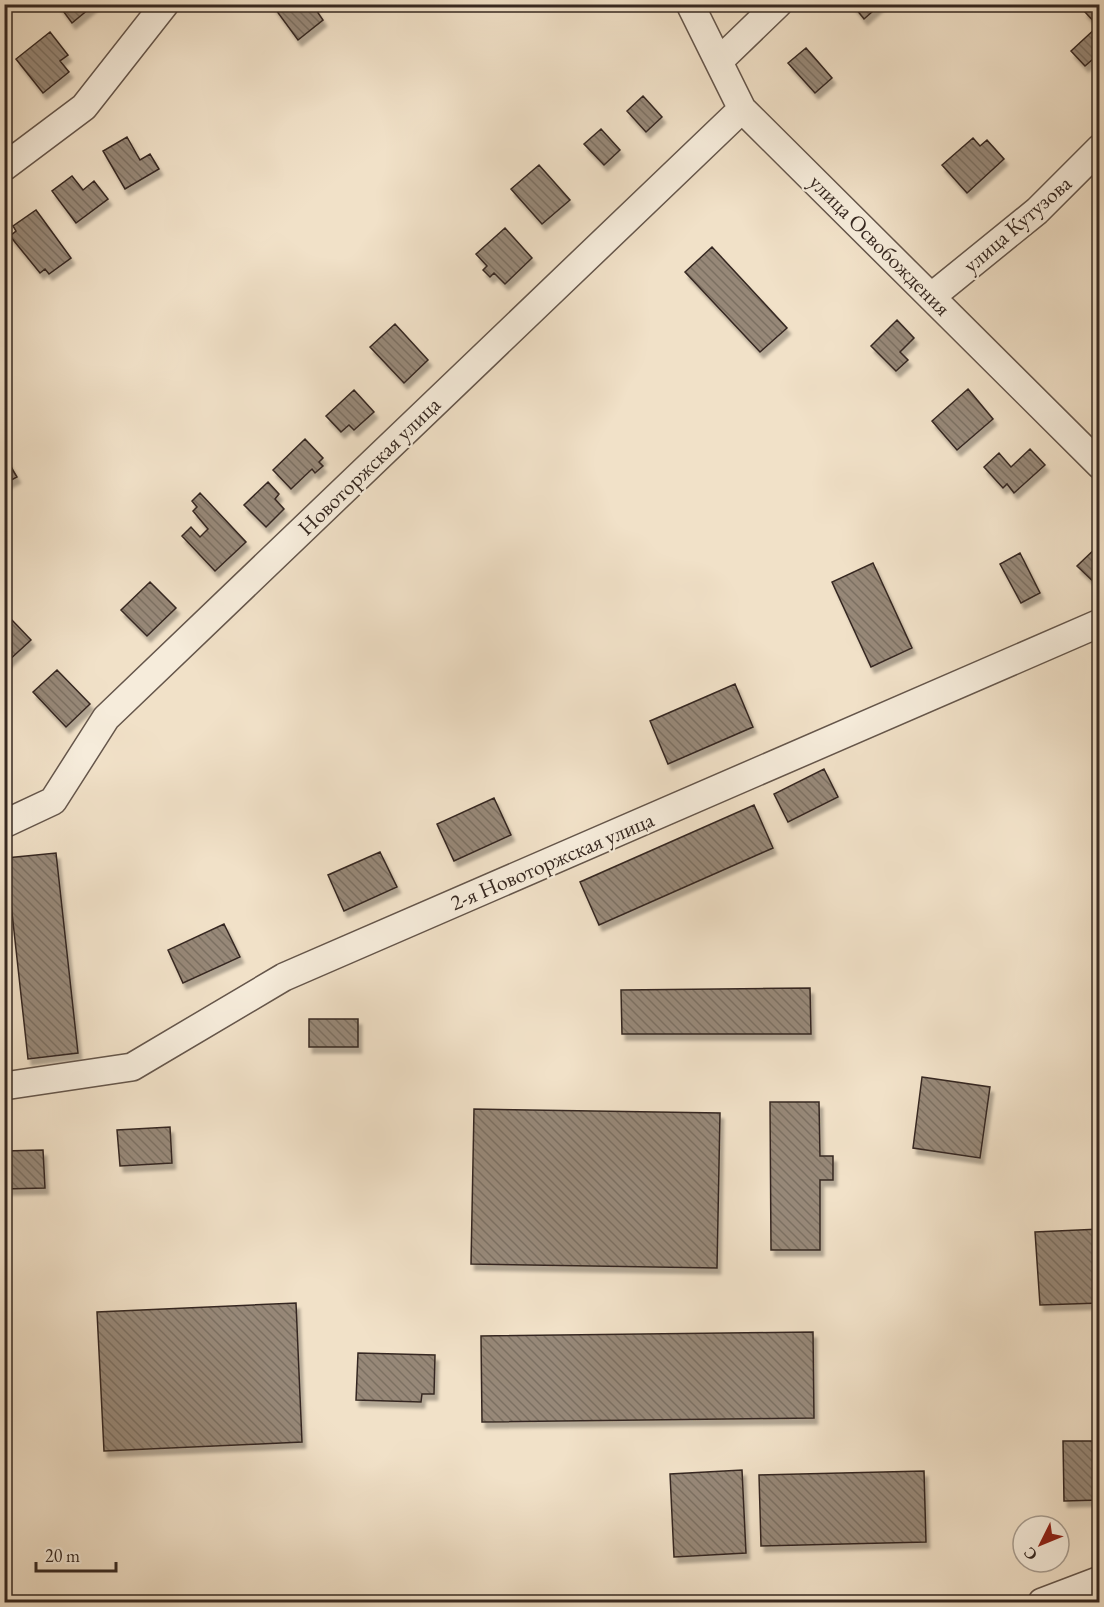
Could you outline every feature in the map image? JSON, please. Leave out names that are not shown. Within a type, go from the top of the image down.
[{"type":"street","points":[[4,168],[84,107],[165,4]]},
{"type":"street","name":"улица Освобождения","points":[[690,4],[742,109],[1100,465]]},
{"type":"street","points":[[718,61],[778,4]]},
{"type":"street","name":"Новоторжская улица","points":[[4,824],[53,801],[106,718],[742,109]]},
{"type":"street","name":"улица Кутузова","points":[[931,297],[1037,211],[1100,148]]},
{"type":"street","name":"2-я Новоторжская улица","points":[[4,1086],[132,1067],[284,977],[1100,623]]},
{"type":"street","points":[[1042,1602],[1100,1580]]},
{"type":"building","points":[[58,4],[95,4],[72,23]]},
{"type":"building","points":[[312,4],[323,20],[298,40],[273,6]]},
{"type":"building","points":[[852,4],[881,4],[864,19]]},
{"type":"building","points":[[1090,4],[1100,4],[1100,53],[1085,66],[1071,51],[1098,26],[1084,11]]},
{"type":"building","points":[[50,32],[68,55],[60,61],[69,72],[43,93],[16,59]]},
{"type":"building","points":[[806,48],[832,78],[815,93],[788,63]]},
{"type":"building","points":[[643,96],[662,117],[646,132],[627,111]]},
{"type":"building","points":[[601,129],[620,150],[604,165],[584,144]]},
{"type":"building","points":[[127,137],[140,160],[150,154],[159,169],[125,189],[103,151]]},
{"type":"building","points":[[973,138],[980,146],[987,140],[1004,159],[967,193],[942,165]]},
{"type":"building","points":[[539,165],[570,200],[542,224],[511,189]]},
{"type":"building","points":[[72,176],[83,190],[94,181],[108,199],[76,223],[52,191]]},
{"type":"building","points":[[36,210],[71,258],[49,274],[45,269],[40,273],[10,236],[16,231],[13,226]]},
{"type":"building","points":[[505,228],[532,258],[505,284],[494,273],[490,277],[483,270],[487,266],[476,254]]},
{"type":"building","points":[[712,247],[787,328],[760,352],[685,272]]},
{"type":"building","points":[[897,320],[914,338],[900,352],[908,360],[896,371],[871,346]]},
{"type":"building","points":[[395,324],[428,360],[404,383],[370,347]]},
{"type":"building","points":[[968,389],[993,419],[957,450],[932,421]]},
{"type":"building","points":[[354,390],[374,412],[354,430],[349,425],[341,432],[326,416]]},
{"type":"building","points":[[305,439],[323,458],[319,462],[323,466],[315,473],[312,469],[291,489],[273,470]]},
{"type":"building","points":[[1030,449],[1045,465],[1014,493],[1007,484],[1003,488],[984,467],[999,453],[1011,467]]},
{"type":"building","points":[[4,455],[17,477],[4,484]]},
{"type":"building","points":[[268,482],[279,494],[275,499],[284,509],[266,527],[244,505]]},
{"type":"building","points":[[200,493],[246,542],[215,571],[182,536],[191,527],[200,537],[208,529],[193,511],[197,507],[192,501]]},
{"type":"building","points":[[1100,544],[1100,588],[1077,566]]},
{"type":"building","points":[[1020,553],[1040,593],[1021,603],[1000,564]]},
{"type":"building","points":[[873,563],[912,648],[871,667],[832,582]]},
{"type":"building","points":[[150,582],[176,608],[147,636],[121,610]]},
{"type":"building","points":[[11,619],[31,640],[7,662],[4,659],[4,625]]},
{"type":"building","points":[[57,670],[90,704],[66,727],[33,692]]},
{"type":"building","points":[[735,684],[753,727],[668,764],[650,721]]},
{"type":"building","points":[[824,769],[838,797],[788,822],[774,794]]},
{"type":"building","points":[[494,798],[511,835],[454,861],[437,824]]},
{"type":"building","points":[[754,805],[773,848],[599,925],[580,882]]},
{"type":"building","points":[[380,852],[397,887],[344,911],[328,875]]},
{"type":"building","points":[[56,853],[78,1053],[28,1059],[6,858]]},
{"type":"building","points":[[224,924],[240,957],[183,983],[168,950]]},
{"type":"building","points":[[810,988],[811,1034],[622,1034],[621,990]]},
{"type":"building","points":[[309,1019],[358,1019],[358,1047],[309,1047]]},
{"type":"building","points":[[922,1077],[990,1087],[980,1158],[913,1148]]},
{"type":"building","points":[[770,1102],[819,1102],[820,1156],[833,1156],[833,1180],[820,1180],[820,1250],[771,1250]]},
{"type":"building","points":[[474,1109],[720,1113],[717,1268],[471,1264]]},
{"type":"building","points":[[170,1127],[172,1163],[120,1166],[117,1130]]},
{"type":"building","points":[[43,1150],[45,1188],[4,1189],[4,1151]]},
{"type":"building","points":[[1100,1229],[1100,1303],[1040,1305],[1035,1232]]},
{"type":"building","points":[[296,1303],[302,1442],[104,1451],[97,1312]]},
{"type":"building","points":[[813,1332],[814,1418],[482,1422],[481,1336]]},
{"type":"building","points":[[358,1353],[435,1355],[434,1394],[422,1394],[421,1402],[356,1400]]},
{"type":"building","points":[[1063,1441],[1100,1441],[1100,1500],[1064,1501]]},
{"type":"building","points":[[742,1470],[746,1553],[674,1557],[670,1474]]},
{"type":"building","points":[[924,1471],[926,1542],[761,1546],[759,1475]]}]
